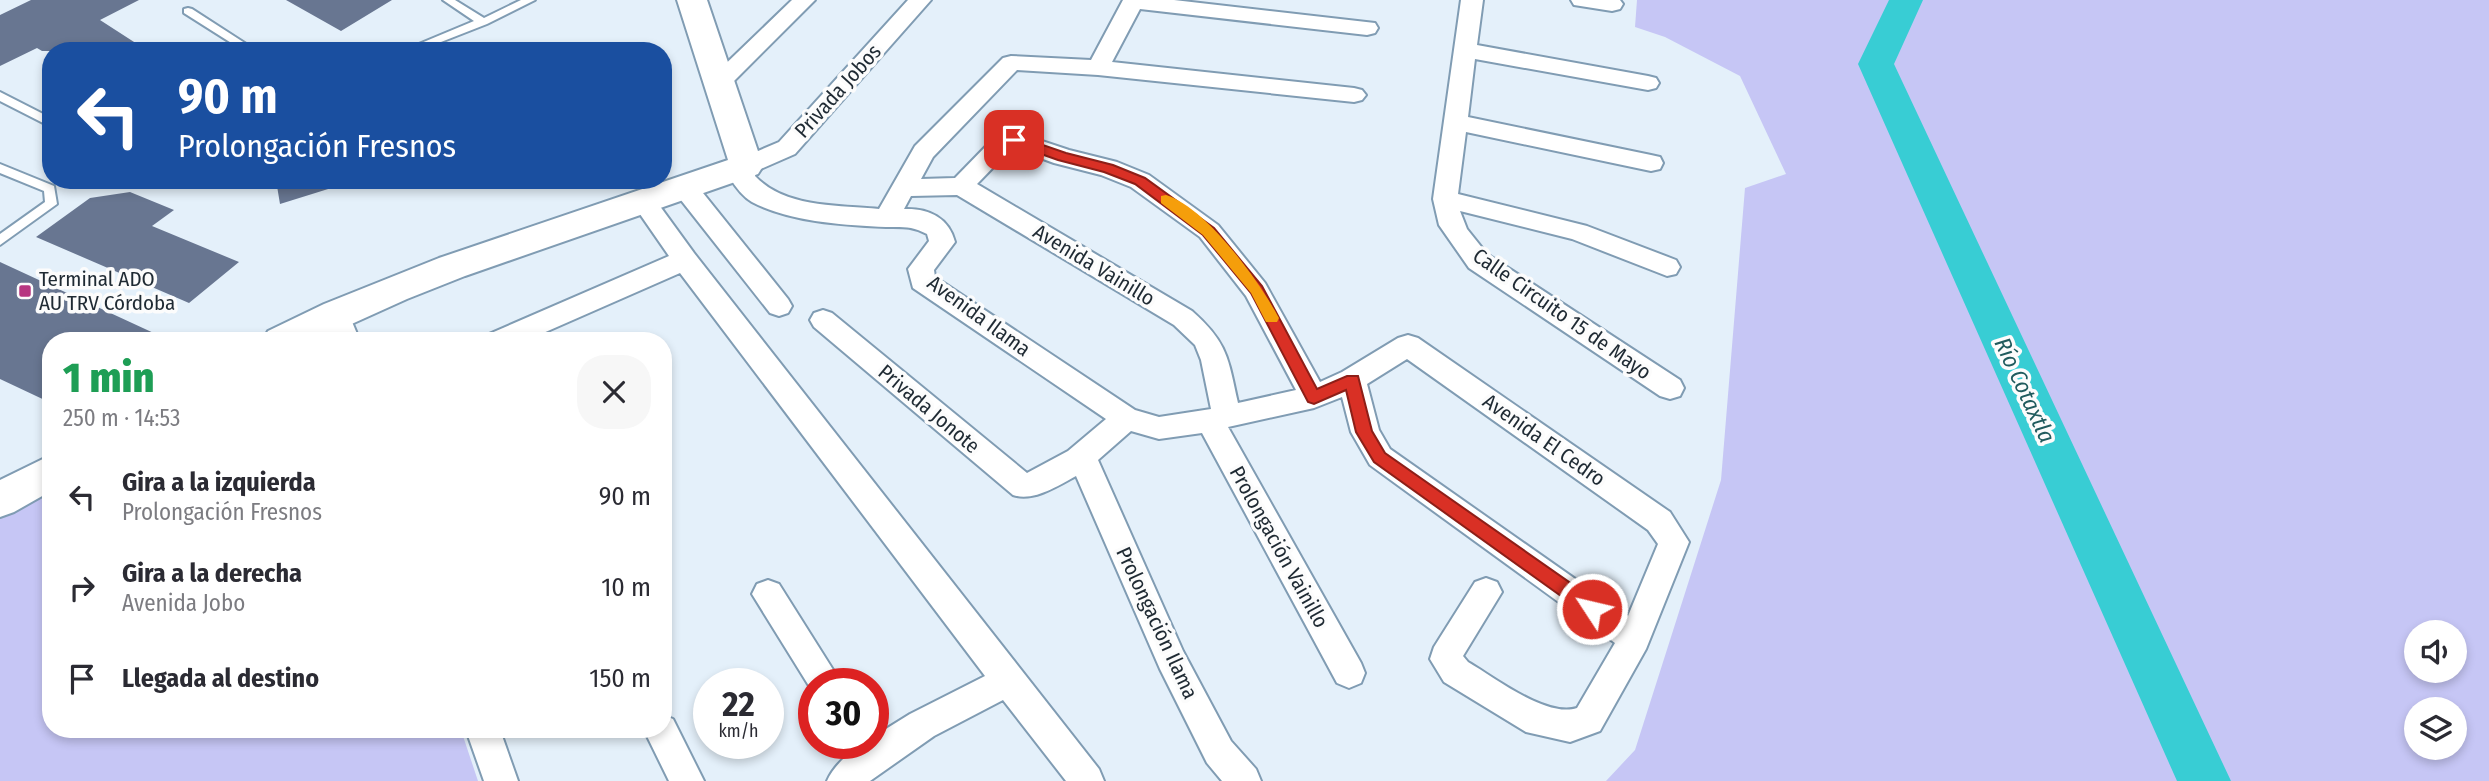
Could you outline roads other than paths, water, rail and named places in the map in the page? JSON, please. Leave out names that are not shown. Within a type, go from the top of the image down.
[{"type":"street","points":[[692,0],[746,166],[742,178],[758,195],[814,211],[886,218],[924,152],[1011,63],[1098,68],[1354,96]]},
{"type":"street","points":[[720,82],[804,0]]},
{"type":"street","name":"Privada Jobos","points":[[746,166],[767,159],[786,148],[920,0]]},
{"type":"street","points":[[1472,0],[1445,199],[1578,232],[1667,267]]},
{"type":"street","points":[[1582,0],[1612,4]]},
{"type":"street","points":[[1098,68],[1133,1],[1367,28]]},
{"type":"street","points":[[1464,50],[1648,83]]},
{"type":"street","points":[[1456,122],[1651,163]]},
{"type":"street","points":[[903,188],[961,186],[1000,146],[1014,140],[1063,157],[1108,168],[1140,181],[1209,231],[1248,280],[1314,397]]},
{"type":"street","points":[[320,332],[342,327],[420,279],[645,204],[746,166]]},
{"type":"street","name":"Avenida Vainillo","points":[[961,186],[1183,318],[1206,339],[1215,360],[1219,418]]},
{"type":"street","points":[[686,189],[779,306]]},
{"type":"street","name":"Calle Circuito 15 de Mayo","points":[[1445,199],[1447,219],[1459,240],[1478,261],[1670,388]]},
{"type":"street","points":[[645,204],[685,260],[1087,781]]},
{"type":"street","name":"Avenida Ilama","points":[[886,218],[915,217],[939,229],[942,242],[921,269],[922,281],[1126,418]]},
{"type":"street","points":[[520,332],[685,260]]},
{"type":"street","name":"Privada Jonote","points":[[823,320],[1023,486],[1040,482],[1083,457]]},
{"type":"street","name":"Avenida El Cedro","points":[[1352,380],[1408,345],[1660,521],[1674,542],[1635,639]]},
{"type":"street","points":[[1083,457],[1126,418],[1160,428],[1314,397],[1352,380],[1364,432],[1380,457],[1635,639],[1588,720],[1570,726],[1538,721],[1456,673],[1446,659],[1450,647],[1486,593]]},
{"type":"street","name":"Prolongación Vainillo","points":[[1219,418],[1349,673]]},
{"type":"street","name":"Prolongación Ilama","points":[[1083,457],[1171,659],[1219,752],[1244,781]]},
{"type":"street","points":[[0,500],[42,476]]},
{"type":"street","points":[[768,594],[816,668]]},
{"type":"street","points":[[889,740],[1008,681]]},
{"type":"street","points":[[486,738],[501,781]]},
{"type":"street","points":[[665,738],[687,781]]},
{"type":"street","points":[[844,781],[861,759]]},
{"type":"lane","points":[[448,0],[483,22]]},
{"type":"lane","points":[[431,42],[483,22],[526,1]]},
{"type":"lane","points":[[188,11],[238,42]]},
{"type":"lane","points":[[0,96],[42,118]]},
{"type":"lane","points":[[0,168],[42,186]]},
{"type":"lane","points":[[0,240],[51,204],[50,189]]},
{"type":"waterway","name":"Río Cotaxtla","points":[[1906,0],[1876,64],[2204,781]]},
{"type":"place","name":"Terminal ADO AU TRV Córdoba","points":[[25,291]]}]
